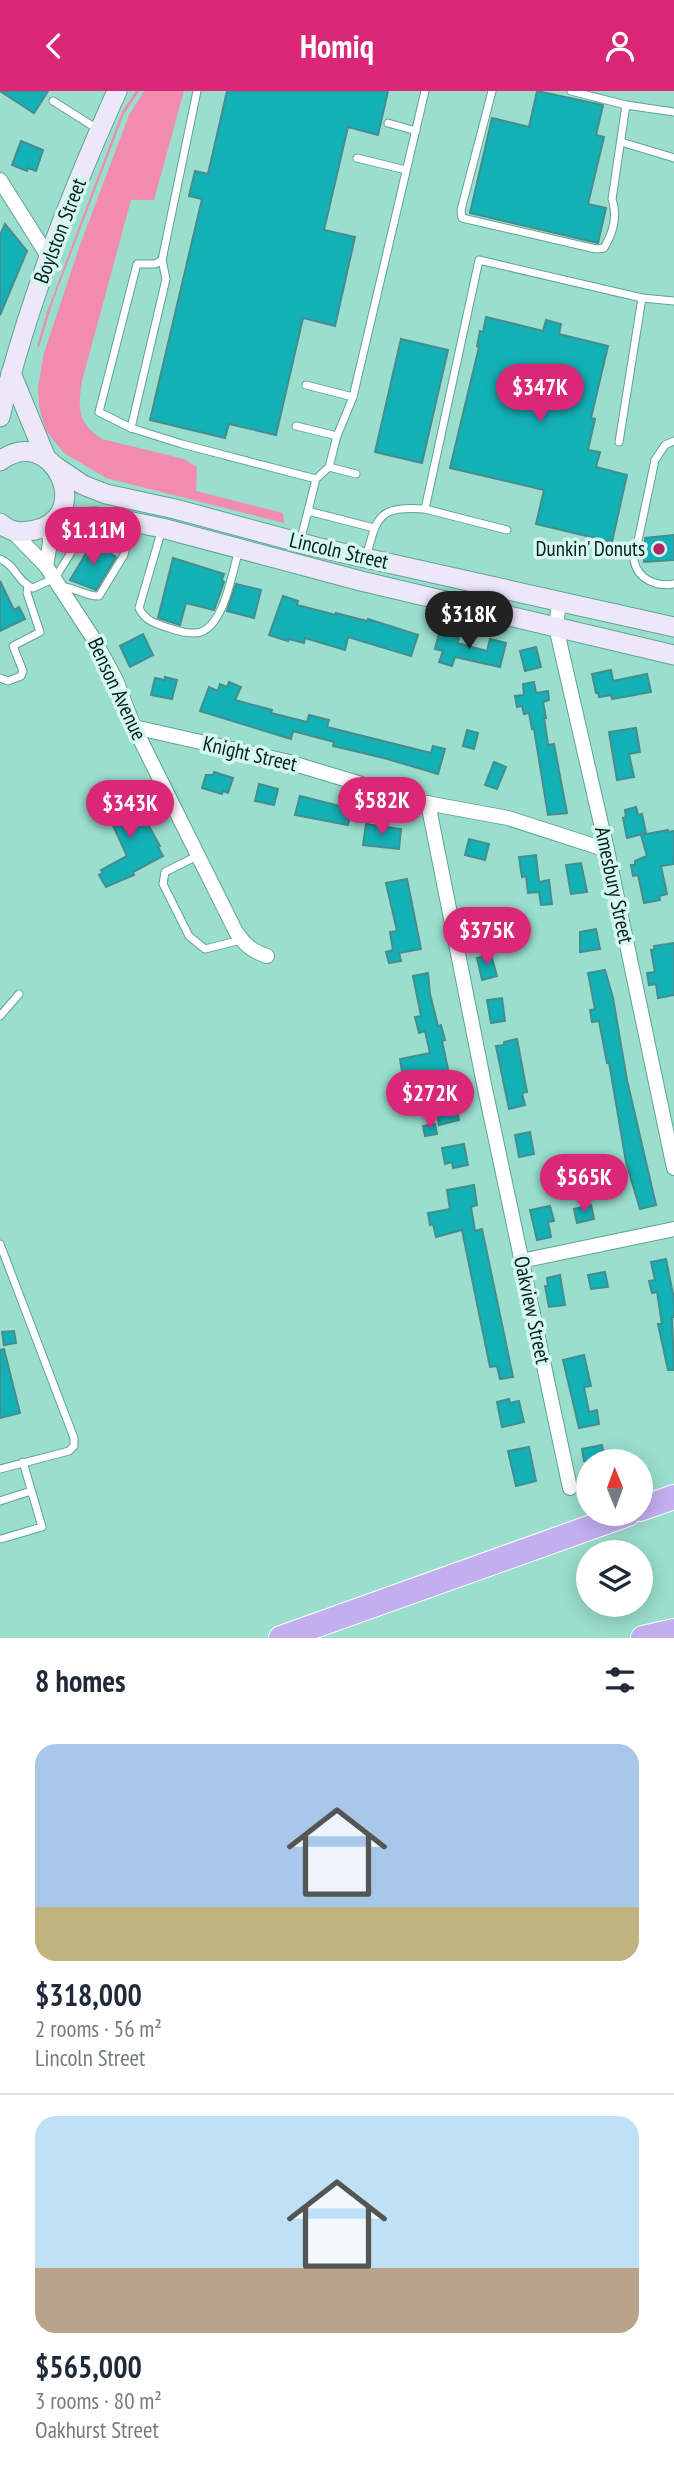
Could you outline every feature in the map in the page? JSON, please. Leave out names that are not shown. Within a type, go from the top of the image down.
[{"type":"highway","points":[[653,1504],[674,1497]]},
{"type":"highway","points":[[281,1638],[594,1526]]},
{"type":"highway","points":[[643,1638],[674,1631]]},
{"type":"main road","name":"Boylston Street","points":[[0,417],[5,372],[99,130],[117,91]]},
{"type":"main road","points":[[5,372],[49,461]]},
{"type":"main road","points":[[0,461],[22,452],[31,452],[49,461],[60,471],[65,488],[63,506],[52,522]]},
{"type":"main road","name":"Lincoln Street","points":[[49,461],[83,485],[106,494],[175,509],[300,543],[674,627]]},
{"type":"main road","name":"Lincoln Street","points":[[5,528],[27,532],[52,522],[95,517],[132,522],[361,581],[674,655]]},
{"type":"main road","points":[[294,564],[300,543]]},
{"type":"main road","points":[[361,581],[366,558]]},
{"type":"street","points":[[0,180],[49,258]]},
{"type":"street","points":[[52,522],[50,543],[53,576]]},
{"type":"street","name":"Benson Avenue","points":[[5,528],[53,576],[95,641],[116,680],[134,727],[197,856],[241,939]]},
{"type":"street","name":"Amesbury Street","points":[[559,603],[556,627],[607,850],[674,1168]]},
{"type":"street","name":"Knight Street","points":[[134,727],[285,761],[428,803],[508,818],[607,850]]},
{"type":"street","name":"Oakview Street","points":[[428,803],[570,1488]]},
{"type":"street","points":[[241,939],[254,951],[267,955]]},
{"type":"street","points":[[521,1261],[674,1229]]},
{"type":"lane","points":[[131,428],[166,279],[162,260],[197,91]]},
{"type":"lane","points":[[300,543],[316,479],[329,467],[337,436],[353,397],[425,91]]},
{"type":"lane","points":[[492,91],[461,210],[462,218],[596,249],[604,248],[613,233],[615,206],[612,199],[626,105]]},
{"type":"lane","points":[[571,91],[626,105],[674,112]]},
{"type":"lane","points":[[53,101],[99,130]]},
{"type":"lane","points":[[388,123],[416,131]]},
{"type":"lane","points":[[621,142],[674,158]]},
{"type":"lane","points":[[357,158],[406,170]]},
{"type":"lane","points":[[162,260],[155,264],[137,264],[99,412],[131,428],[182,444],[316,479]]},
{"type":"lane","points":[[425,509],[479,260],[642,298],[674,301]]},
{"type":"lane","points":[[619,442],[642,298]]},
{"type":"lane","points":[[306,385],[353,397]]},
{"type":"lane","points":[[296,426],[337,436]]},
{"type":"lane","points":[[674,441],[665,445],[655,460],[634,560],[636,570],[643,577],[657,584],[674,584]]},
{"type":"lane","points":[[329,467],[356,474]]},
{"type":"lane","points":[[366,558],[379,519],[391,510],[425,509],[506,530]]},
{"type":"lane","points":[[308,511],[374,529]]},
{"type":"lane","points":[[53,576],[94,597],[99,596],[124,555],[132,522]]},
{"type":"lane","points":[[162,528],[139,608],[142,615],[154,624],[185,633],[200,632],[213,625],[222,608],[239,548]]},
{"type":"lane","points":[[0,559],[33,588],[53,576],[77,543]]},
{"type":"lane","points":[[0,678],[8,681],[22,676],[23,671],[13,646],[40,632],[27,593],[28,586]]},
{"type":"lane","points":[[197,856],[166,872],[163,884],[189,936],[205,949],[241,939]]},
{"type":"lane","points":[[0,1016],[19,994]]},
{"type":"lane","points":[[0,1244],[74,1438],[74,1446],[69,1451],[0,1469]]},
{"type":"lane","points":[[1,1539],[43,1527],[23,1462]]},
{"type":"lane","points":[[0,1501],[31,1490]]},
{"type":"shaded area","points":[[136,91],[139,91],[124,114],[37,347],[47,312],[122,112]]},
{"type":"shaded area","points":[[144,91],[184,91],[154,200],[131,200],[82,381],[81,414],[88,427],[102,439],[184,459],[197,467],[196,491],[283,513],[284,523],[106,478],[64,453],[46,431],[39,407],[38,387],[44,353],[80,245],[129,115]]},
{"type":"building","points":[[0,91],[48,91],[34,113]]},
{"type":"building","points":[[227,91],[388,91],[378,135],[348,127],[324,230],[355,237],[335,326],[303,318],[276,435],[229,424],[225,438],[150,420],[202,199],[189,196],[195,171],[208,174]]},
{"type":"building","points":[[537,91],[603,105],[596,135],[604,137],[588,204],[606,208],[598,243],[470,213],[492,118],[529,127]]},
{"type":"building","points":[[21,141],[43,150],[36,171],[28,168],[27,171],[12,165]]},
{"type":"building","points":[[5,224],[27,251],[0,315],[0,235]]},
{"type":"building","points":[[486,317],[543,331],[546,320],[561,324],[559,334],[608,346],[591,418],[595,419],[588,450],[600,452],[596,467],[627,475],[612,542],[536,524],[544,490],[450,468],[479,347],[480,331],[483,332]]},
{"type":"building","points":[[401,339],[448,350],[422,463],[375,452]]},
{"type":"building","name":"Dunkin' Donuts","points":[[674,535],[674,560],[644,562],[645,538]]},
{"type":"building","points":[[93,542],[116,557],[96,590],[70,580]]},
{"type":"building","points":[[173,558],[224,574],[224,582],[214,610],[186,603],[180,625],[158,618]]},
{"type":"building","points":[[0,581],[14,610],[19,607],[25,619],[0,631]]},
{"type":"building","points":[[236,584],[261,590],[254,618],[227,611]]},
{"type":"building","points":[[283,596],[298,601],[297,605],[336,615],[367,621],[368,619],[418,635],[411,656],[348,637],[345,650],[305,638],[304,643],[269,635]]},
{"type":"building","points":[[439,633],[459,638],[457,643],[487,651],[490,639],[506,643],[500,667],[455,657],[452,666],[439,662],[443,651],[435,649]]},
{"type":"building","points":[[143,634],[153,655],[130,667],[120,646]]},
{"type":"building","points":[[536,647],[541,667],[525,671],[520,651]]},
{"type":"building","points":[[611,670],[613,681],[647,674],[651,692],[612,699],[611,695],[599,697],[592,674]]},
{"type":"building","points":[[165,677],[177,680],[172,699],[151,695],[155,678],[165,680]]},
{"type":"building","points":[[229,682],[241,687],[235,700],[272,710],[271,713],[307,722],[309,715],[329,720],[327,727],[431,753],[433,746],[445,749],[438,774],[333,746],[334,742],[293,731],[291,739],[200,711],[209,687],[218,691],[220,684],[227,687]]},
{"type":"building","points":[[534,682],[536,693],[548,691],[549,700],[543,702],[548,745],[554,744],[567,813],[548,815],[534,729],[529,713],[524,714],[522,706],[517,707],[515,696],[524,695],[523,684]]},
{"type":"building","points":[[636,728],[640,752],[629,754],[634,777],[617,780],[609,732]]},
{"type":"building","points":[[467,730],[478,733],[474,749],[463,746]]},
{"type":"building","points":[[494,762],[506,767],[497,789],[485,785]]},
{"type":"building","points":[[214,772],[233,778],[228,793],[223,791],[222,794],[202,788],[206,775],[213,775]]},
{"type":"building","points":[[259,784],[278,789],[274,805],[255,801]]},
{"type":"building","points":[[130,792],[163,856],[133,872],[134,875],[106,887],[99,875],[103,873],[101,870],[127,856],[104,806]]},
{"type":"building","points":[[300,796],[352,809],[348,825],[295,815]]},
{"type":"building","points":[[636,807],[638,815],[642,814],[646,833],[627,838],[623,818],[626,817],[625,810]]},
{"type":"building","points":[[366,824],[401,829],[399,849],[363,845]]},
{"type":"building","points":[[674,831],[674,864],[661,866],[667,894],[659,896],[660,900],[644,903],[638,875],[633,876],[631,865],[647,856],[641,835]]},
{"type":"building","points":[[469,839],[489,844],[485,860],[465,855]]},
{"type":"building","points":[[536,855],[539,882],[549,880],[552,904],[541,905],[539,892],[528,893],[526,876],[522,877],[519,857]]},
{"type":"building","points":[[581,863],[587,892],[571,894],[566,865]]},
{"type":"building","points":[[407,879],[421,949],[399,953],[401,961],[389,963],[386,952],[393,950],[390,932],[397,931],[386,883]]},
{"type":"building","points":[[483,912],[487,934],[472,937],[468,915]]},
{"type":"building","points":[[596,929],[600,949],[580,952],[580,932]]},
{"type":"building","points":[[674,943],[674,995],[658,998],[656,984],[649,985],[647,973],[655,972],[651,950],[655,949],[654,946]]},
{"type":"building","points":[[491,955],[497,976],[482,980],[477,958]]},
{"type":"building","points":[[605,970],[656,1205],[640,1209],[626,1162],[609,1062],[607,1063],[599,1021],[592,1022],[590,1010],[595,1009],[588,973]]},
{"type":"building","points":[[428,973],[438,1026],[441,1025],[445,1040],[442,1041],[459,1120],[439,1125],[432,1091],[406,1095],[400,1059],[430,1053],[425,1031],[419,1033],[415,1017],[421,1016],[413,976]]},
{"type":"building","points":[[502,998],[505,1021],[491,1023],[487,1000]]},
{"type":"building","points":[[517,1039],[527,1092],[522,1093],[525,1105],[509,1109],[496,1046]]},
{"type":"building","points":[[435,1124],[437,1134],[425,1136],[423,1126]]},
{"type":"building","points":[[530,1132],[534,1154],[519,1157],[515,1135]]},
{"type":"building","points":[[464,1144],[468,1165],[453,1168],[452,1162],[445,1164],[442,1148]]},
{"type":"building","points":[[474,1185],[477,1205],[471,1207],[475,1231],[482,1229],[513,1377],[500,1379],[497,1366],[490,1367],[462,1230],[436,1237],[433,1224],[430,1225],[428,1213],[450,1209],[447,1190]]},
{"type":"building","points":[[591,1205],[594,1219],[577,1223],[574,1209]]},
{"type":"building","points":[[550,1206],[554,1221],[548,1222],[551,1237],[537,1240],[530,1210]]},
{"type":"building","points":[[666,1259],[674,1299],[674,1370],[668,1370],[658,1324],[662,1324],[657,1292],[652,1293],[649,1281],[655,1280],[651,1262]]},
{"type":"building","points":[[605,1272],[608,1287],[591,1289],[588,1275]]},
{"type":"building","points":[[560,1275],[565,1305],[549,1307],[545,1286],[548,1286],[547,1278]]},
{"type":"building","points":[[14,1331],[16,1343],[4,1345],[2,1332]]},
{"type":"building","points":[[4,1349],[20,1413],[0,1418],[0,1350]]},
{"type":"building","points":[[584,1355],[591,1386],[584,1387],[589,1412],[597,1410],[599,1424],[579,1428],[563,1360]]},
{"type":"building","points":[[509,1399],[510,1403],[519,1401],[524,1422],[502,1427],[497,1402]]},
{"type":"building","points":[[602,1445],[603,1449],[582,1449]]},
{"type":"building","points":[[529,1447],[536,1481],[516,1486],[508,1451]]},
{"type":"place","name":"Dunkin' Donuts","points":[[659,549]]}]
